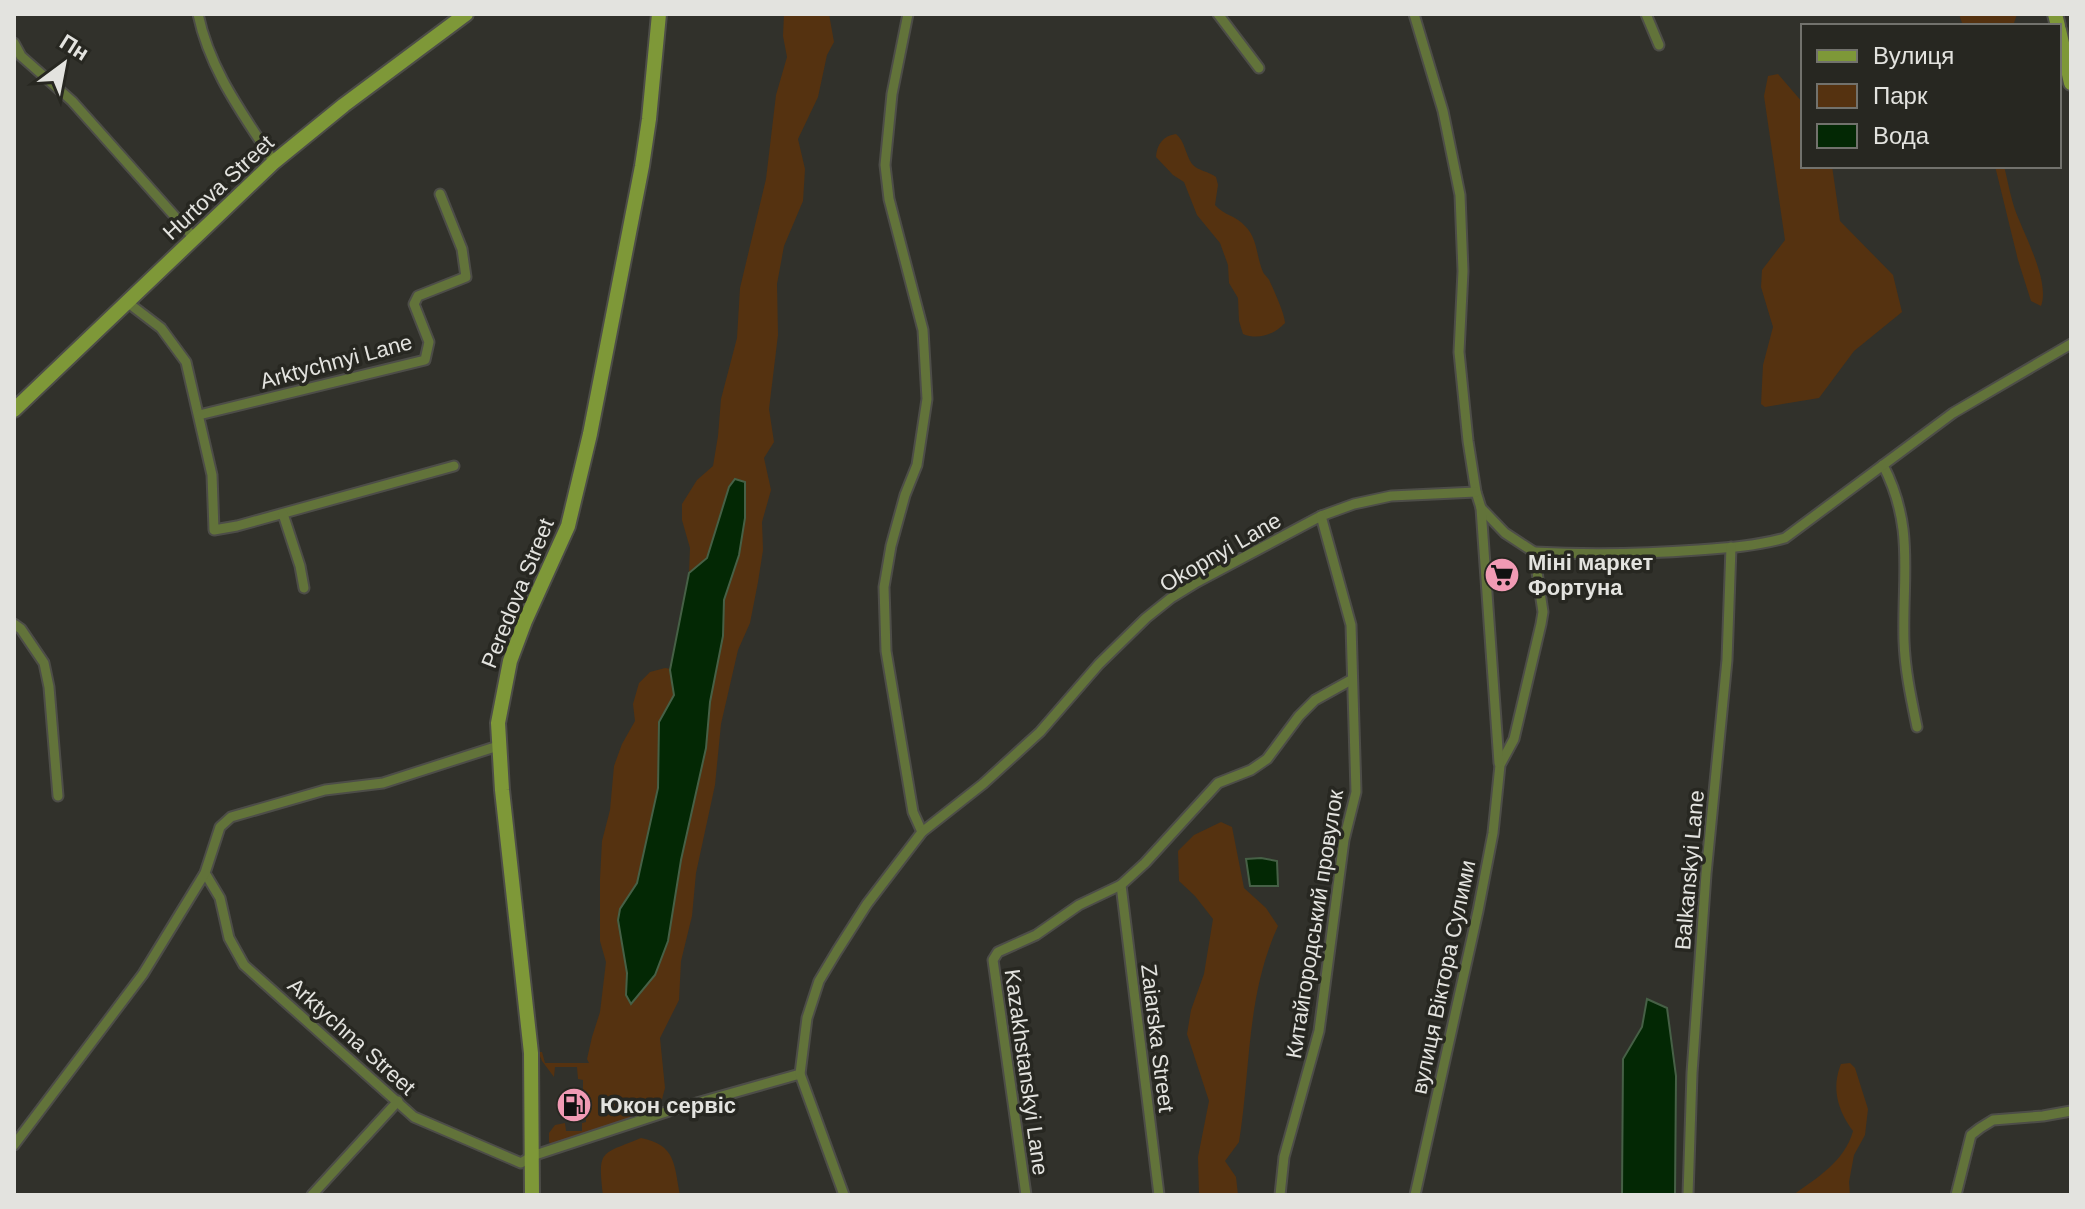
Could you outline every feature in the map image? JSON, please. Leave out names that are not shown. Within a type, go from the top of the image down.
[{"type":"street","points":[[198,14],[203,39],[219,77],[274,162]]},
{"type":"street","name":"Hurtova Street","points":[[14,410],[274,162],[344,105],[466,14]]},
{"type":"street","name":"Peredova Street","points":[[532,1195],[531,1053],[498,746],[501,695],[525,621],[568,526],[590,434],[642,166],[659,14]]},
{"type":"street","points":[[908,14],[892,94],[885,165],[889,199],[923,330],[927,399],[917,465],[891,546],[884,587],[886,651],[913,812],[922,832]]},
{"type":"street","points":[[1218,14],[1259,68]]},
{"type":"street","name":"вулиця Віктора Сулими","points":[[1414,14],[1443,111],[1460,195],[1463,271],[1459,352],[1468,441],[1481,508],[1500,765],[1493,833],[1478,911],[1415,1195]]},
{"type":"street","points":[[1646,14],[1659,45]]},
{"type":"street","points":[[2061,41],[2071,83]]},
{"type":"street","points":[[14,43],[21,56],[72,101],[195,239]]},
{"type":"street","name":"Arktychnyi Lane","points":[[199,415],[425,360],[429,342],[414,304],[418,296],[466,277],[462,249],[440,194]]},
{"type":"street","points":[[127,302],[161,328],[186,362],[212,475],[214,530],[454,466]]},
{"type":"street","points":[[1534,552],[1589,555],[1758,545],[1785,538],[1953,413],[2071,344]]},
{"type":"street","points":[[1883,465],[1896,490],[1903,516],[1904,640],[1908,686],[1917,727]]},
{"type":"street","name":"Okopnyi Lane","points":[[800,1074],[807,1018],[819,981],[867,904],[922,832],[983,784],[1040,732],[1099,664],[1171,598],[1321,516],[1354,504],[1391,496],[1476,492]]},
{"type":"street","name":"вулиця Віктора Сулими","points":[[1481,508],[1505,533],[1534,552],[1543,612],[1514,739],[1500,765]]},
{"type":"street","points":[[283,514],[304,588]]},
{"type":"street","name":"Китайгородський провулок","points":[[1280,1195],[1287,1144],[1319,1031],[1344,840],[1354,806],[1351,625],[1321,516]]},
{"type":"street","name":"Balkanskyi Lane","points":[[1688,1195],[1692,1073],[1706,874],[1727,660],[1731,547]]},
{"type":"street","points":[[14,624],[21,629],[44,663],[49,687],[58,796]]},
{"type":"street","points":[[1121,885],[1218,783],[1251,770],[1267,759],[1315,700],[1351,680]]},
{"type":"street","points":[[14,1145],[143,974],[205,873],[220,827],[231,817],[325,790],[383,783],[498,746]]},
{"type":"street","name":"Arktychna Street","points":[[205,873],[220,898],[229,938],[244,965],[414,1117],[521,1163],[532,1156]]},
{"type":"street","name":"Kazakhstanskyi Lane","points":[[1026,1195],[993,960],[998,952],[1036,935],[1079,905],[1121,885]]},
{"type":"street","name":"Zaiarska Street","points":[[1121,885],[1159,1195]]},
{"type":"street","points":[[532,1156],[672,1110],[800,1074],[844,1195]]},
{"type":"street","points":[[312,1195],[398,1101]]},
{"type":"street","points":[[1956,1195],[1971,1135],[1980,1128],[1993,1120],[2071,1111]]},
{"type":"green space","points":[[784,14],[829,14],[834,42],[827,55],[818,97],[798,139],[805,169],[803,201],[784,246],[777,284],[778,335],[769,409],[774,442],[764,458],[771,490],[762,522],[763,550],[750,623],[738,650],[721,724],[715,785],[681,961],[679,1000],[660,1038],[665,1088],[661,1103],[651,1113],[553,1146],[549,1142],[549,1133],[555,1125],[565,1123],[566,1131],[582,1131],[582,1123],[586,1122],[583,1119],[583,1080],[578,1079],[577,1067],[555,1067],[554,1077],[542,1061],[538,1052],[542,1052],[545,1063],[589,1063],[587,1059],[600,1012],[606,962],[600,941],[600,879],[602,841],[610,810],[614,766],[635,721],[633,704],[639,683],[650,672],[671,669],[689,573],[690,548],[682,520],[682,504],[697,480],[713,466],[721,399],[737,338],[740,288],[766,179],[776,95],[787,57],[783,36]]},
{"type":"green space","points":[[1959,14],[2017,14],[2014,24],[1962,24]]},
{"type":"green space","points":[[1778,74],[1801,101],[1801,168],[1832,168],[1840,221],[1893,275],[1902,312],[1854,351],[1819,398],[1765,407],[1761,404],[1763,365],[1773,327],[1761,287],[1762,270],[1785,240],[1764,96],[1768,76]]},
{"type":"green space","points":[[1176,134],[1192,164],[1216,177],[1215,205],[1242,223],[1252,236],[1263,272],[1285,319],[1281,327],[1271,333],[1260,336],[1243,334],[1238,298],[1229,283],[1228,265],[1220,243],[1197,215],[1184,182],[1156,157],[1162,141]]},
{"type":"green space","points":[[1995,168],[2005,168],[2015,209],[2036,260],[2042,285],[2041,306],[2031,301]]},
{"type":"green space","points":[[1221,822],[1232,827],[1244,888],[1266,908],[1278,926],[1260,979],[1255,1006],[1239,1142],[1225,1161],[1236,1177],[1238,1195],[1199,1195],[1198,1157],[1209,1101],[1187,1034],[1191,1010],[1204,974],[1213,919],[1179,881],[1178,851],[1194,835]]},
{"type":"green space","points":[[1850,1063],[1855,1068],[1868,1109],[1865,1135],[1854,1155],[1850,1195],[1793,1195],[1829,1168],[1849,1142],[1853,1131],[1843,1115],[1836,1090],[1841,1064]]},
{"type":"green space","points":[[641,1138],[667,1151],[674,1165],[680,1195],[603,1195],[601,1169],[605,1156]]},
{"type":"water","points":[[735,479],[745,482],[745,518],[739,555],[724,600],[723,636],[710,702],[706,748],[681,860],[668,941],[655,975],[631,1004],[626,995],[627,973],[618,920],[620,909],[637,883],[658,788],[659,722],[674,695],[670,670],[689,573],[707,558],[729,487]]},
{"type":"water","points":[[1246,859],[1277,861],[1278,886],[1250,886]]},
{"type":"water","points":[[1647,999],[1667,1008],[1676,1076],[1675,1195],[1622,1195],[1623,1059],[1642,1027]]},
{"type":"place","name":"Міні маркет Фортуна","points":[[1502,575]]},
{"type":"place","name":"Юкон сервіс","points":[[574,1105]]}]
